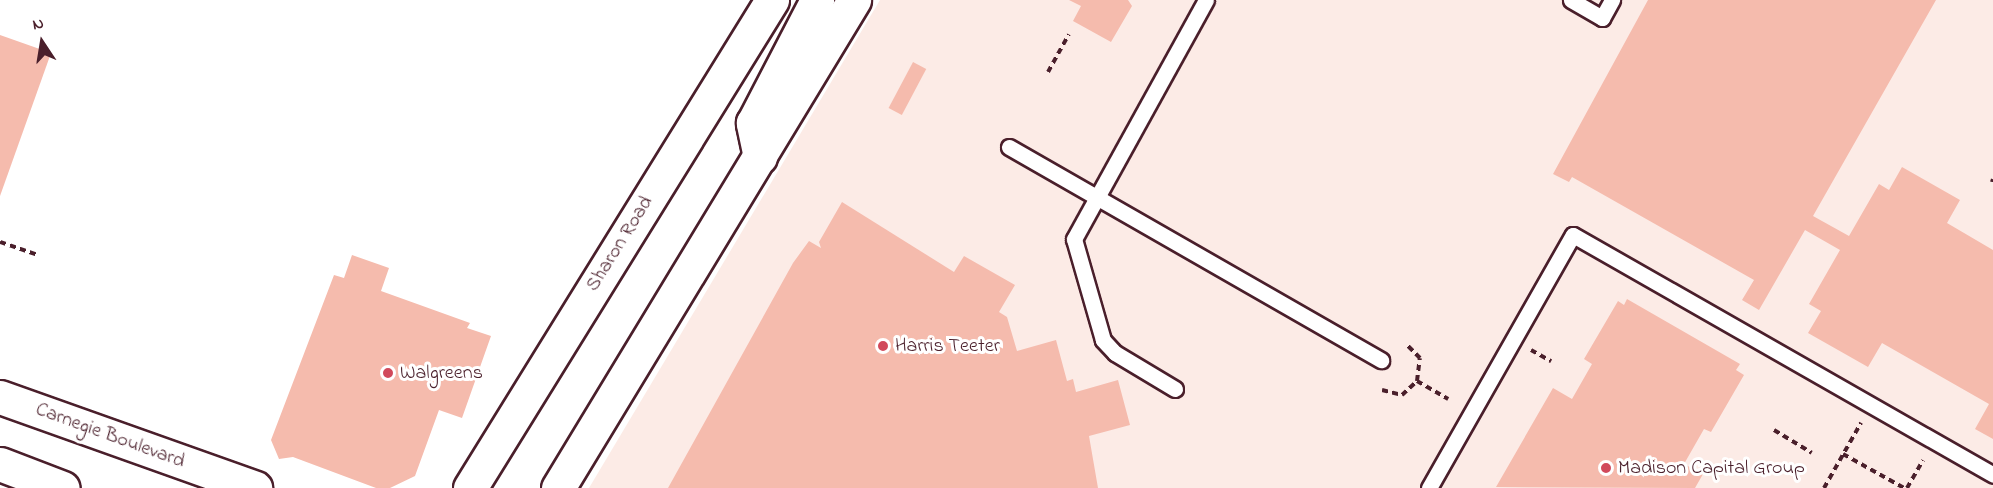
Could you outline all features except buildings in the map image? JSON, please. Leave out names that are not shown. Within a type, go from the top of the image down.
[{"type":"main road","name":"Sharon Road","points":[[470,488],[772,0]]},
{"type":"main road","points":[[760,157],[753,123],[817,0]]},
{"type":"main road","points":[[558,488],[854,0]]},
{"type":"main road","name":"Carnegie Boulevard","points":[[0,397],[255,488]]},
{"type":"main road","points":[[0,464],[63,488]]},
{"type":"lane","points":[[1175,389],[1115,352],[1099,330],[1074,239],[1095,196],[1206,0]]},
{"type":"lane","points":[[1571,0],[1602,18],[1612,0]]},
{"type":"lane","points":[[1009,147],[1381,360]]},
{"type":"lane","points":[[1429,488],[1573,235],[1993,475]]},
{"type":"path","points":[[1048,72],[1069,34]]},
{"type":"path","points":[[0,242],[37,255]]},
{"type":"path","points":[[1382,390],[1402,395],[1418,381],[1420,358],[1407,345]]},
{"type":"path","points":[[1418,381],[1448,399]]},
{"type":"path","points":[[1774,430],[1812,453]]},
{"type":"path","points":[[1824,488],[1856,432]]},
{"type":"path","points":[[1843,454],[1905,488],[1918,468]]},
{"type":"shaded area","points":[[880,0],[1993,0],[1993,488],[589,488]]},
{"type":"place","name":"Harris Teeter","points":[[883,346]]},
{"type":"place","name":"Walgreens","points":[[388,373]]},
{"type":"place","name":"Madison Capital Group","points":[[1606,468]]}]
